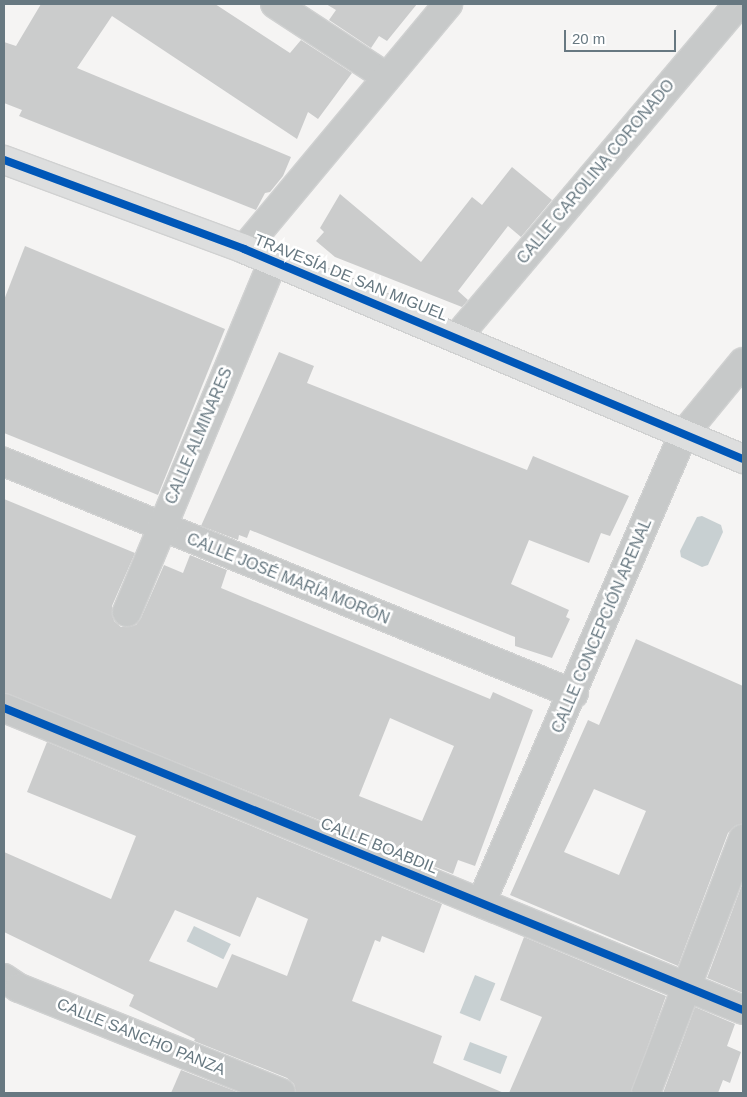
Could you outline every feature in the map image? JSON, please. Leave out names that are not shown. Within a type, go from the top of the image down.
[{"type":"street","points":[[275,4],[385,76]]},
{"type":"street","points":[[244,249],[385,76],[448,4]]},
{"type":"street","name":"CALLE CAROLINA CORONADO","points":[[456,337],[736,7]]},
{"type":"street","name":"TRAVESÍA DE SAN MIGUEL","points":[[4,160],[244,249],[743,459]]},
{"type":"street","name":"CALLE ALMINARES","points":[[127,612],[160,528],[273,261]]},
{"type":"street","name":"CALLE CONCEPCIÓN ARENAL","points":[[481,903],[574,694],[683,435],[743,362]]},
{"type":"street","name":"CALLE JOSÉ MARÍA MORÓN","points":[[4,462],[160,528],[574,694]]},
{"type":"street","name":"CALLE BOABDIL","points":[[4,708],[743,1010]]},
{"type":"street","points":[[646,1093],[688,988],[743,839]]},
{"type":"street","name":"CALLE SANCHO PANZA","points":[[4,978],[19,988],[281,1093]]},
{"type":"shaded area","points":[[702,516],[721,525],[723,532],[708,565],[702,567],[681,557],[680,551],[697,517]]},
{"type":"shaded area","points":[[194,926],[231,944],[223,959],[187,941]]},
{"type":"shaded area","points":[[475,975],[495,983],[480,1021],[460,1013]]},
{"type":"shaded area","points":[[470,1042],[507,1056],[501,1074],[463,1060]]},
{"type":"building","points":[[41,4],[215,4],[290,53],[301,40],[352,73],[318,119],[308,112],[297,139],[112,16],[77,68],[291,157],[283,176],[270,192],[265,193],[256,210],[19,116],[22,110],[4,103],[4,42],[16,46]]},
{"type":"building","points":[[326,4],[417,4],[387,41],[379,36],[371,48],[329,20],[336,10]]},
{"type":"building","points":[[512,167],[552,200],[521,237],[508,226],[458,291],[468,300],[462,307],[335,257],[316,241],[324,232],[320,228],[340,194],[421,262],[472,197],[482,205]]},
{"type":"building","points":[[25,246],[225,329],[158,495],[4,433],[4,300]]},
{"type":"building","points":[[279,352],[314,366],[307,383],[527,470],[533,456],[629,496],[610,536],[601,533],[589,563],[529,540],[511,584],[569,610],[566,617],[570,619],[552,658],[515,646],[515,637],[250,530],[247,538],[239,535],[238,540],[201,526]]},
{"type":"building","points":[[4,499],[135,553],[112,606],[114,621],[121,627],[136,625],[141,618],[164,565],[183,573],[190,555],[227,570],[221,588],[490,699],[493,692],[533,710],[475,866],[458,860],[453,874],[4,693]],"holes":[[[390,718],[454,746],[422,821],[359,796]]]},
{"type":"building","points":[[636,639],[743,686],[743,824],[734,827],[728,833],[678,966],[510,895],[588,720],[599,725]],"holes":[[[594,789],[646,811],[619,875],[564,852]]]},
{"type":"building","points":[[47,742],[442,904],[424,953],[382,936],[380,942],[375,940],[352,1001],[442,1036],[433,1063],[504,1093],[296,1093],[294,1084],[287,1078],[194,1041],[195,1039],[129,1006],[134,995],[4,932],[4,852],[111,899],[136,836],[27,792]],"holes":[[[257,897],[308,919],[287,976],[232,954],[217,988],[149,961],[175,910],[240,937]]]},
{"type":"building","points":[[743,882],[743,993],[707,978]]},
{"type":"building","points":[[524,937],[666,996],[631,1093],[509,1093],[542,1017],[500,1000]]},
{"type":"building","points":[[695,1007],[735,1024],[727,1046],[741,1052],[730,1083],[723,1080],[718,1093],[663,1093]]},
{"type":"building","points":[[181,1070],[240,1093],[171,1093]]},
{"type":"cycle path","points":[[4,160],[244,249],[743,459]]},
{"type":"cycle path","points":[[4,708],[743,1010]]}]
